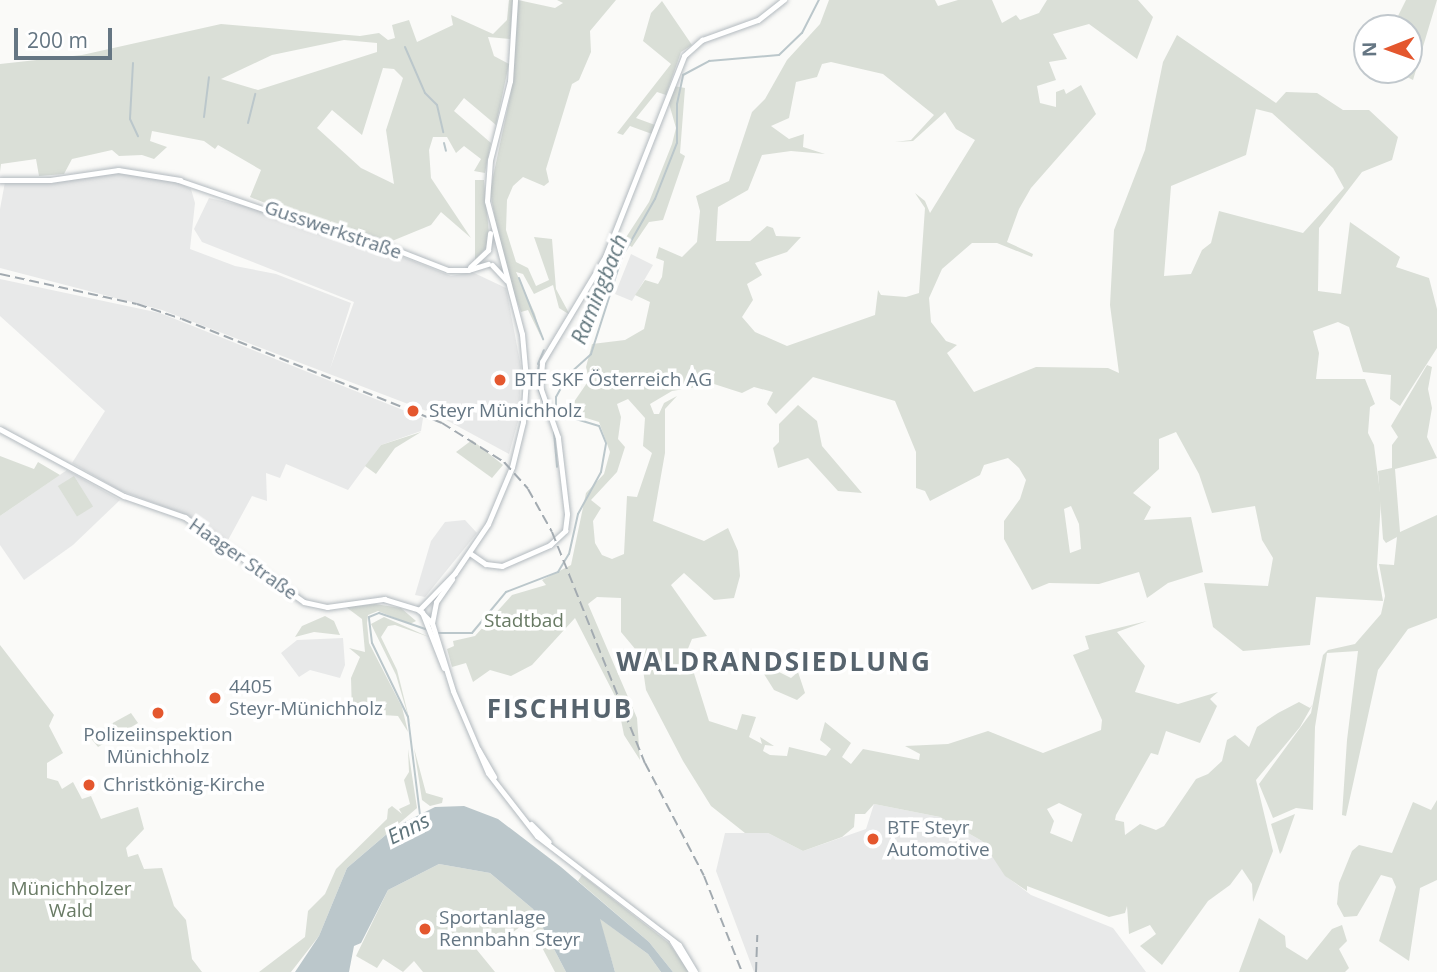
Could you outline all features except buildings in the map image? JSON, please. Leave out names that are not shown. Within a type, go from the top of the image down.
[{"type":"main road","points":[[460,271],[484,256],[488,250],[488,177],[510,81],[515,0]]},
{"type":"main road","points":[[470,553],[486,564],[502,566],[550,545],[565,531],[567,514],[558,438],[544,401],[539,378],[544,358],[596,276],[649,149],[679,65],[690,49],[758,20],[784,0]]},
{"type":"main road","name":"Gusswerkstraße","points":[[0,180],[50,180],[118,170],[178,180],[460,271]]},
{"type":"main road","points":[[421,611],[470,553],[501,497],[523,422],[525,360],[510,285],[490,226]]},
{"type":"main road","points":[[488,250],[496,250]]},
{"type":"main road","points":[[484,256],[510,285]]},
{"type":"main road","points":[[460,271],[500,260]]},
{"type":"main road","name":"Haager Straße","points":[[0,429],[124,496],[185,517],[308,604],[327,607],[384,599],[421,611]]},
{"type":"main road","points":[[429,622],[436,603],[454,573]]},
{"type":"main road","points":[[421,611],[436,603]]},
{"type":"main road","points":[[421,611],[435,636],[473,741],[495,780],[526,821],[672,941],[693,972]]},
{"type":"shaded area","points":[[121,172],[176,181],[191,189],[195,203],[190,249],[235,266],[276,274],[351,303],[330,369],[354,302],[202,242],[194,229],[209,198],[254,208],[323,234],[360,240],[451,276],[472,272],[506,288],[521,367],[519,418],[509,454],[437,415],[162,310],[0,268],[0,209],[5,182],[47,182]]},
{"type":"shaded area","points":[[631,254],[653,265],[632,301],[615,294]]},
{"type":"shaded area","points":[[0,279],[160,313],[423,418],[421,431],[381,445],[348,490],[286,464],[280,478],[266,473],[267,501],[252,496],[227,542],[189,516],[119,490],[72,463],[105,411],[0,316]]},
{"type":"shaded area","points":[[67,470],[120,500],[73,545],[24,580],[0,545],[0,516]]},
{"type":"shaded area","points":[[465,520],[477,533],[425,597],[415,595],[431,541],[445,522]]},
{"type":"shaded area","points":[[343,638],[345,665],[340,678],[310,670],[299,677],[281,653],[297,640]]},
{"type":"shaded area","points":[[874,804],[940,817],[982,841],[1007,877],[1031,895],[1113,928],[1146,972],[754,972],[716,871],[725,833],[768,833],[803,851],[866,829]]},
{"type":"green space","points":[[509,0],[513,0],[510,39],[488,37],[494,56],[509,64],[496,125],[464,98],[454,111],[491,143],[485,173],[474,171],[481,159],[464,146],[456,153],[447,137],[433,137],[429,150],[431,178],[471,238],[441,212],[431,225],[392,241],[303,218],[250,197],[261,170],[218,145],[215,149],[204,141],[152,131],[150,141],[167,147],[154,159],[142,155],[119,156],[112,150],[72,159],[64,174],[39,176],[36,159],[1,164],[0,172],[0,64],[82,55],[221,24],[360,36],[379,33],[388,40],[395,38],[392,25],[409,20],[417,42],[453,25],[451,15],[493,34],[507,20]],"holes":[[[344,40],[377,43],[377,52],[258,90],[221,79],[272,55]],[[383,68],[394,69],[403,78],[386,130],[394,184],[361,168],[317,128],[332,110],[362,135]]]},
{"type":"green space","points":[[518,0],[555,8],[563,3],[557,0],[616,0],[590,31],[591,52],[579,80],[572,84],[546,169],[549,182],[544,186],[523,177],[513,186],[507,200],[506,230],[516,262],[528,268],[536,286],[549,280],[534,237],[552,239],[556,289],[570,315],[559,308],[553,285],[534,294],[523,274],[516,272],[535,314],[541,337],[528,310],[521,312],[503,265],[490,191],[511,92]]},
{"type":"green space","name":"Stadtbad","points":[[829,0],[935,0],[938,6],[958,0],[992,0],[1002,23],[1016,15],[1020,20],[1039,13],[1047,0],[1138,0],[1153,17],[1137,59],[1089,24],[1053,34],[1067,59],[1049,62],[1056,80],[1037,86],[1040,103],[1056,107],[1056,92],[1064,89],[1066,94],[1081,85],[1096,114],[1031,188],[1019,209],[1007,242],[1033,254],[1032,257],[997,243],[972,243],[942,269],[929,298],[931,322],[946,341],[957,345],[947,353],[974,392],[1036,367],[1108,368],[1119,373],[1110,305],[1114,230],[1145,150],[1163,62],[1177,35],[1276,103],[1286,92],[1317,93],[1343,110],[1369,110],[1398,137],[1392,160],[1362,172],[1319,228],[1318,291],[1341,294],[1350,222],[1400,257],[1396,267],[1429,278],[1437,309],[1437,348],[1400,406],[1390,399],[1391,375],[1363,372],[1349,327],[1338,322],[1313,331],[1319,353],[1316,379],[1365,379],[1375,404],[1370,407],[1368,433],[1374,445],[1381,500],[1377,567],[1383,601],[1316,597],[1310,645],[1243,651],[1213,627],[1204,583],[1268,586],[1273,558],[1262,540],[1255,506],[1212,513],[1199,474],[1176,432],[1159,439],[1159,469],[1133,493],[1151,507],[1144,520],[1191,517],[1203,572],[1168,583],[1147,598],[1139,572],[1099,584],[1049,583],[1032,590],[1004,539],[1004,521],[1020,499],[1026,480],[1019,468],[1008,458],[984,465],[980,475],[930,501],[925,491],[916,488],[916,452],[895,401],[813,377],[776,414],[767,404],[773,392],[754,387],[742,393],[714,384],[672,391],[650,404],[654,414],[659,414],[664,403],[677,396],[665,409],[665,453],[653,521],[704,541],[728,528],[738,551],[740,576],[734,598],[714,600],[684,573],[671,585],[707,636],[692,639],[687,651],[709,721],[737,730],[742,714],[756,717],[749,737],[762,744],[760,737],[774,746],[765,745],[763,751],[770,755],[787,756],[789,747],[826,756],[831,749],[820,740],[825,722],[851,743],[842,757],[851,764],[863,749],[919,760],[920,754],[905,746],[948,744],[988,731],[1043,753],[1101,730],[1102,720],[1073,655],[1089,649],[1085,636],[1147,621],[1117,632],[1145,666],[1135,692],[1178,704],[1218,692],[1210,699],[1217,706],[1200,743],[1166,731],[1158,755],[1151,753],[1116,815],[1115,820],[1124,822],[1125,835],[1140,824],[1156,830],[1164,826],[1196,779],[1208,774],[1222,761],[1227,740],[1235,735],[1249,747],[1257,727],[1299,702],[1310,708],[1313,704],[1300,727],[1256,780],[1273,851],[1253,902],[1252,884],[1242,869],[1230,885],[1208,901],[1162,965],[1140,946],[1156,934],[1150,925],[1129,934],[1127,906],[1125,913],[1109,917],[1027,886],[1027,891],[1005,876],[982,841],[940,817],[874,804],[865,814],[855,814],[854,827],[842,837],[803,851],[768,833],[745,833],[711,806],[683,761],[646,690],[641,656],[621,632],[621,598],[597,597],[588,604],[637,718],[640,760],[624,735],[617,700],[575,618],[532,665],[511,676],[490,670],[473,682],[466,663],[452,667],[447,649],[454,646],[453,641],[475,636],[512,595],[546,585],[542,580],[571,565],[586,493],[604,474],[610,452],[599,422],[567,412],[589,380],[586,367],[592,344],[625,340],[644,329],[650,302],[635,295],[645,280],[658,284],[662,277],[664,261],[656,258],[659,247],[682,257],[697,242],[700,211],[696,196],[729,181],[752,112],[765,99],[787,60],[820,24]],"holes":[[[831,62],[883,74],[934,115],[911,140],[895,142],[913,141],[945,112],[956,129],[975,140],[930,213],[925,201],[915,193],[925,208],[919,293],[906,297],[881,295],[878,290],[875,315],[787,346],[755,332],[742,317],[753,300],[747,284],[762,275],[755,263],[787,252],[801,237],[776,236],[773,228],[767,226],[750,241],[716,241],[718,207],[748,190],[762,155],[791,151],[825,154],[803,147],[804,134],[789,139],[771,126],[789,118],[796,82],[817,77],[822,64]],[[1256,109],[1272,113],[1333,168],[1344,188],[1303,233],[1219,211],[1211,243],[1202,250],[1191,274],[1164,276],[1171,186],[1246,155]],[[628,399],[645,418],[643,446],[652,453],[637,497],[627,496],[624,554],[612,559],[602,555],[595,543],[593,521],[601,508],[591,500],[617,472],[625,447],[618,439],[621,417],[617,404]],[[1071,506],[1079,524],[1081,549],[1070,553],[1064,509]],[[1059,803],[1082,814],[1072,842],[1050,833],[1054,821],[1047,809]]]},
{"type":"green space","points":[[1406,0],[1437,0],[1423,47],[1423,14],[1399,14]]},
{"type":"green space","points":[[662,1],[692,45],[681,52],[666,95],[657,92],[636,118],[655,125],[652,134],[630,126],[623,135],[617,133],[671,64],[643,41],[651,13]]},
{"type":"green space","points":[[674,86],[685,88],[680,153],[685,156],[663,220],[649,222],[632,247],[623,242],[649,202],[672,144],[676,128],[668,100]]},
{"type":"green space","points":[[475,180],[484,180],[489,234],[487,247],[475,260]]},
{"type":"green space","points":[[1427,365],[1432,367],[1428,389],[1432,408],[1427,437],[1437,458],[1395,469],[1400,532],[1437,515],[1437,618],[1408,629],[1378,670],[1346,816],[1342,815],[1347,740],[1358,651],[1327,653],[1315,727],[1313,810],[1296,808],[1273,818],[1259,784],[1311,713],[1323,655],[1328,650],[1355,644],[1381,614],[1385,596],[1379,564],[1394,565],[1397,537],[1386,543],[1383,539],[1378,471],[1392,468],[1392,445],[1398,437],[1391,426]]},
{"type":"green space","points":[[798,405],[817,421],[822,446],[862,493],[838,491],[808,458],[778,468],[773,448],[779,442],[779,424]]},
{"type":"green space","points":[[421,432],[395,448],[376,474],[365,466],[381,445]]},
{"type":"green space","points":[[472,440],[503,465],[492,478],[456,452]]},
{"type":"green space","points":[[0,456],[34,469],[38,462],[60,475],[0,516]]},
{"type":"green space","points":[[74,476],[93,507],[77,517],[58,486]]},
{"type":"green space","points":[[375,604],[401,608],[416,621],[410,624],[378,611],[368,615],[367,623],[369,643],[402,707],[408,732],[398,716],[352,713],[351,678],[360,657],[349,648],[365,652],[362,619],[346,607]]},
{"type":"green space","points":[[325,616],[334,621],[340,635],[314,632],[295,637],[302,626]]},
{"type":"green space","points":[[384,617],[429,637],[395,625],[388,626],[381,637],[397,670],[411,726],[396,675],[371,624]]},
{"type":"green space","name":"Münichholzer Wald","points":[[0,645],[54,715],[49,726],[63,753],[47,763],[47,778],[58,781],[62,789],[73,782],[82,799],[91,796],[101,819],[138,807],[144,829],[126,848],[128,857],[138,854],[144,869],[162,868],[174,906],[186,920],[192,959],[202,972],[0,972]]},
{"type":"green space","points":[[771,668],[791,678],[798,672],[805,693],[797,700],[774,690],[764,674]]},
{"type":"green space","points":[[131,713],[138,723],[98,747],[89,736]]},
{"type":"green space","points":[[414,748],[426,793],[443,798],[442,803],[430,806],[422,800]]},
{"type":"green space","points":[[408,749],[417,808],[347,868],[319,936],[291,972],[259,972],[305,937],[308,911],[325,894],[336,869],[387,819],[388,809],[392,806],[402,814],[399,809],[410,804],[404,780],[409,772]]},
{"type":"green space","points":[[1437,800],[1437,880],[1420,888],[1409,961],[1379,941],[1396,887],[1392,878],[1381,875],[1357,916],[1344,917],[1337,904],[1339,883],[1352,851],[1359,845],[1392,853],[1413,802],[1431,810]]},
{"type":"green space","points":[[1295,814],[1282,851],[1280,854],[1271,824]]},
{"type":"green space","points":[[439,864],[490,873],[533,909],[566,972],[555,972],[528,921],[490,949],[479,939],[477,950],[495,972],[423,972],[414,961],[403,972],[383,959],[377,968],[356,956],[388,890]]},
{"type":"green space","points":[[582,875],[669,943],[689,972],[673,972],[649,942],[578,881]]},
{"type":"green space","points":[[599,918],[648,954],[661,972],[615,972]]},
{"type":"green space","points":[[1259,918],[1285,936],[1286,947],[1307,960],[1332,929],[1342,925],[1347,941],[1339,949],[1349,968],[1345,972],[1239,972]]},
{"type":"water","name":"Enns","points":[[464,806],[498,819],[561,867],[649,942],[673,972],[661,972],[648,954],[600,919],[615,972],[566,972],[533,909],[490,873],[439,864],[388,890],[361,943],[354,946],[349,972],[295,972],[319,936],[347,868],[395,827],[435,807]]},
{"type":"waterway","name":"Ramingbach","points":[[437,633],[472,633],[506,592],[558,572],[569,554],[578,514],[601,472],[606,443],[599,426],[564,415],[556,407],[556,397],[568,375],[591,354],[622,257],[655,199],[677,143],[677,104],[683,75],[709,61],[779,55],[802,33],[819,0]]},
{"type":"waterway","points":[[405,47],[425,93],[437,105],[443,132]]},
{"type":"waterway","points":[[133,63],[130,119],[138,136]]},
{"type":"waterway","points":[[204,117],[209,77]]},
{"type":"waterway","points":[[248,123],[255,94]]},
{"type":"waterway","points":[[444,143],[446,151]]},
{"type":"waterway","points":[[519,278],[543,339]]},
{"type":"waterway","points":[[538,364],[544,350]]},
{"type":"waterway","points":[[539,365],[536,382],[547,413]]},
{"type":"waterway","points":[[554,432],[557,467]]},
{"type":"waterway","name":"Ramingbach","points":[[420,815],[408,717],[372,643],[369,617],[379,613],[428,630]]},
{"type":"railway","points":[[0,274],[137,304],[182,319],[442,423],[504,462],[528,489],[552,532],[645,763],[704,876],[742,972]]},
{"type":"railway","points":[[756,972],[757,935]]},
{"type":"place","name":"BTF SKF Österreich AG","points":[[500,380]]},
{"type":"place","name":"Steyr Münichholz","points":[[413,411]]},
{"type":"place","name":"4405 Steyr-Münichholz","points":[[215,698]]},
{"type":"place","name":"Polizeiinspektion Münichholz","points":[[158,713]]},
{"type":"place","name":"Christkönig-Kirche","points":[[89,785]]},
{"type":"place","name":"BTF Steyr Automotive","points":[[873,839]]},
{"type":"place","name":"Sportanlage Rennbahn Steyr","points":[[425,929]]},
{"type":"district","name":"WALDRANDSIEDLUNG","points":[[774,662]]},
{"type":"district","name":"FISCHHUB","points":[[560,709]]}]
